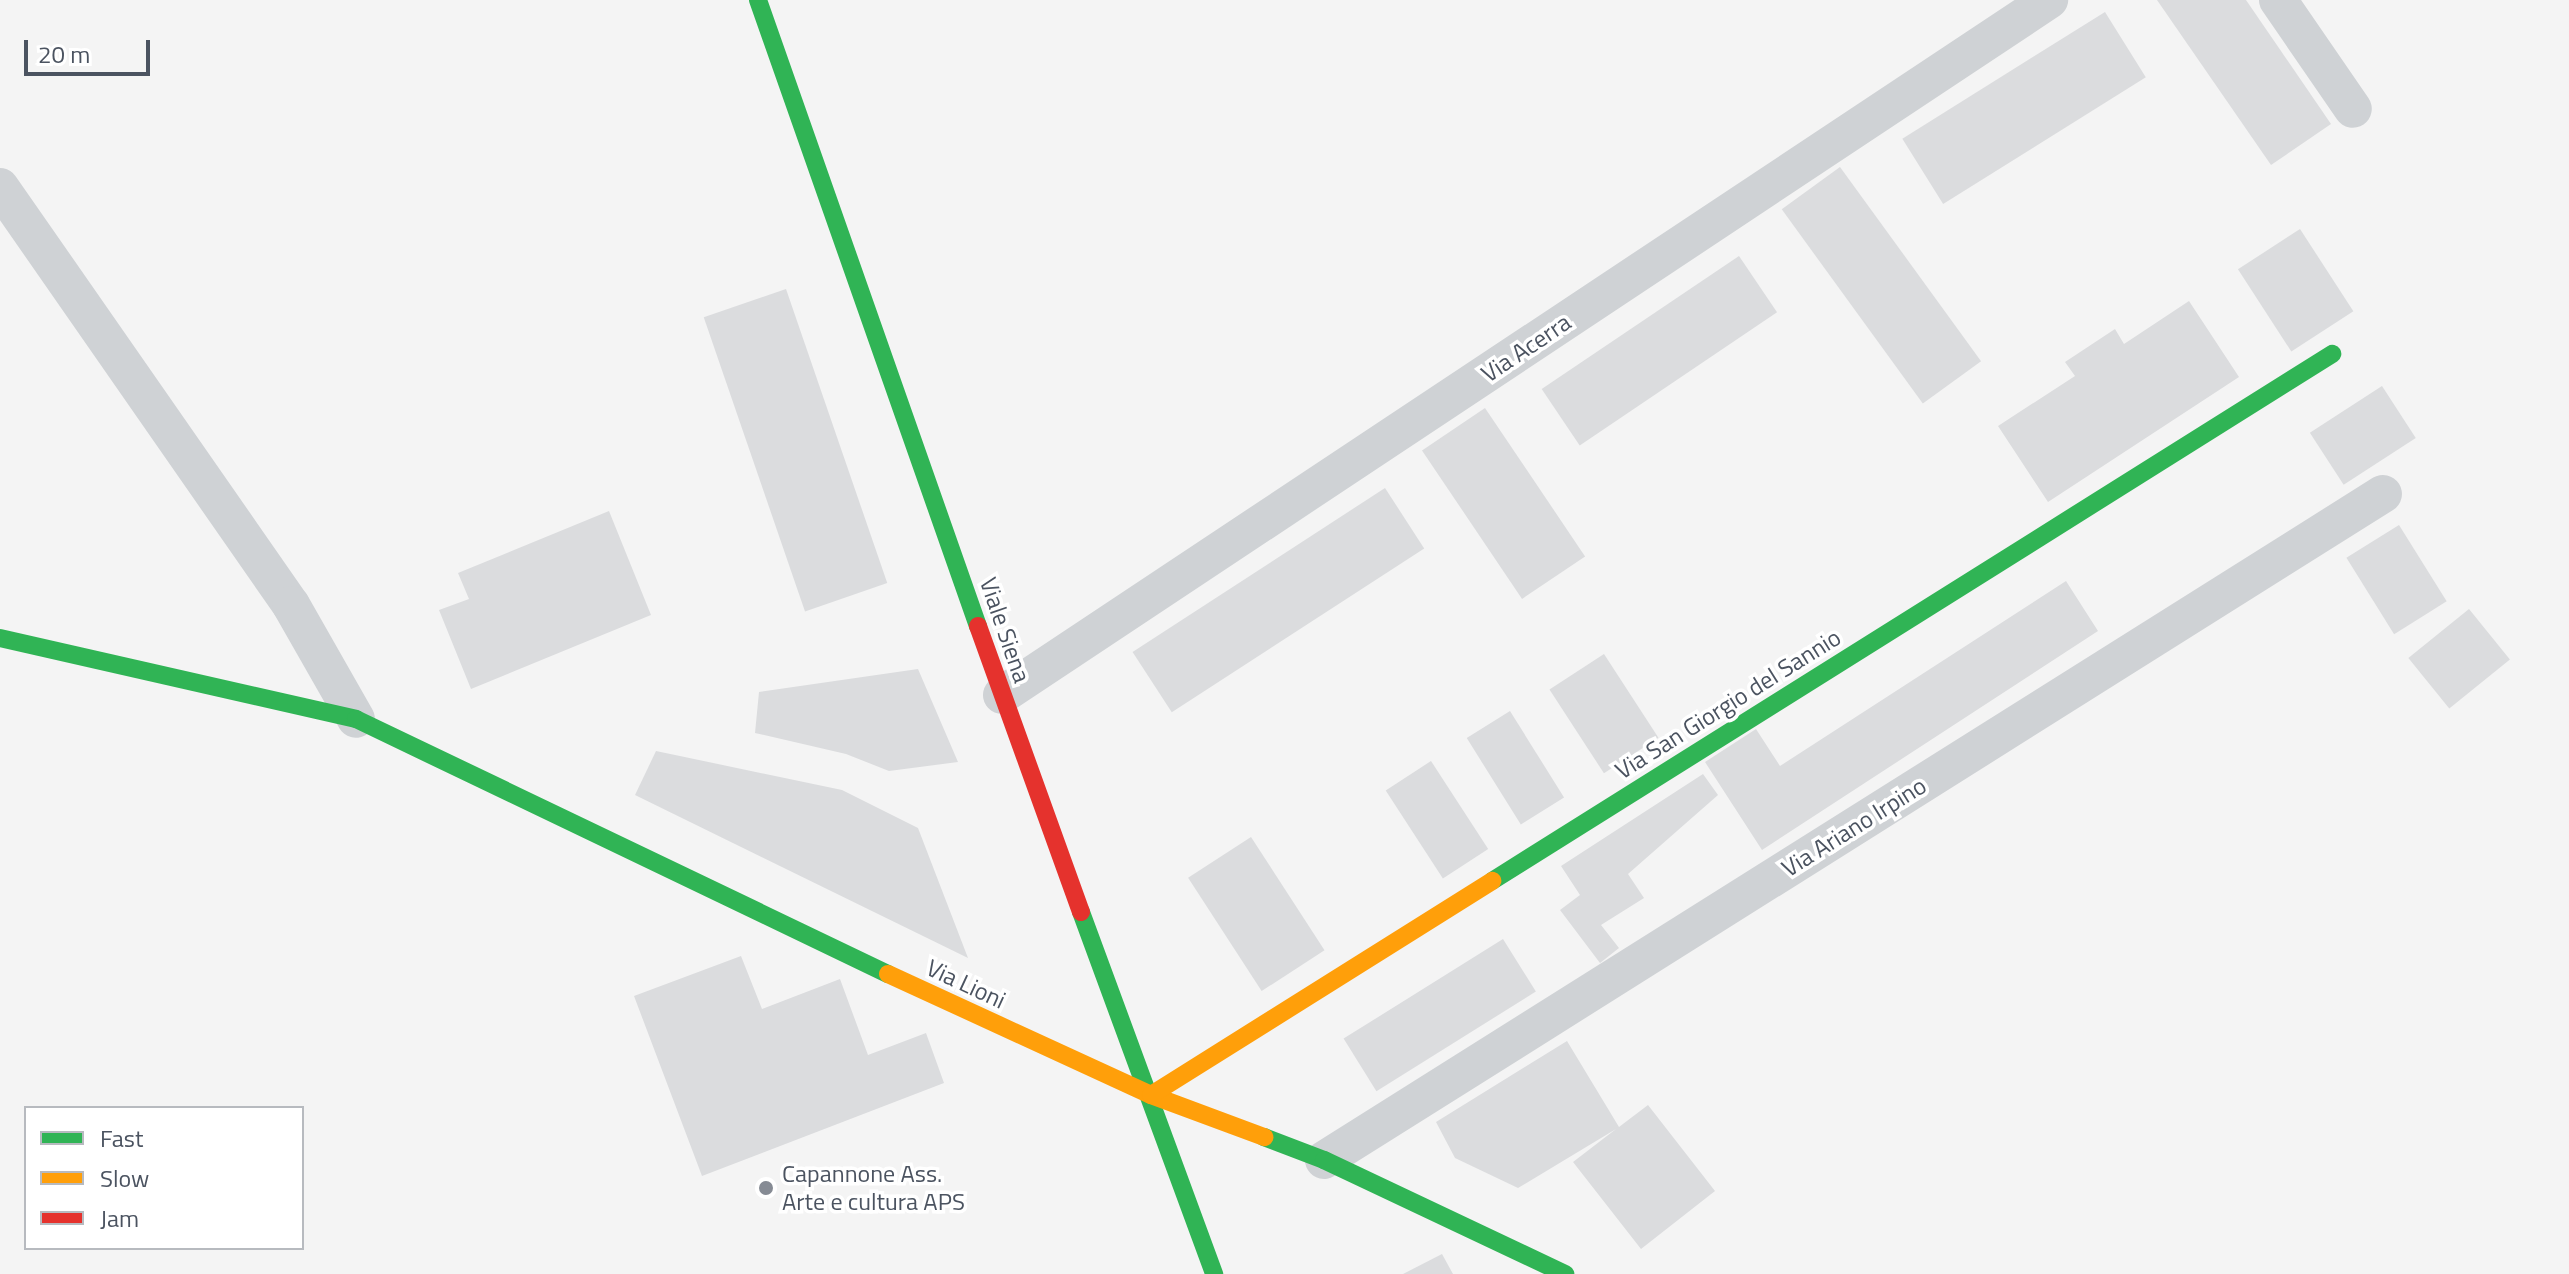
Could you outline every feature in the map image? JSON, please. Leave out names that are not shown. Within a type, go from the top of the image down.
[{"type":"street","name":"Viale Siena","points":[[758,0],[1002,695],[1214,1274]]},
{"type":"street","name":"Via Acerra","points":[[1002,695],[2049,0]]},
{"type":"street","points":[[2278,0],[2353,109]]},
{"type":"street","points":[[0,187],[291,605],[356,719]]},
{"type":"street","name":"Via San Giorgio del Sannio","points":[[1151,1095],[2332,354]]},
{"type":"street","name":"Via Ariano Irpino","points":[[1324,1160],[2383,494]]},
{"type":"street","name":"Via Lioni","points":[[0,638],[356,719],[790,929],[1151,1095],[1324,1160],[1565,1274]]},
{"type":"building","points":[[2157,0],[2246,0],[2331,124],[2271,165]]},
{"type":"building","points":[[2105,12],[2146,77],[1943,204],[1902,139]]},
{"type":"building","points":[[1840,167],[1981,361],[1923,403],[1782,209]]},
{"type":"building","points":[[2300,229],[2353,311],[2291,351],[2238,269]]},
{"type":"building","points":[[1739,256],[1777,312],[1580,445],[1542,389]]},
{"type":"building","points":[[786,289],[887,583],[805,611],[704,317]]},
{"type":"building","points":[[2189,301],[2239,377],[2048,502],[1998,426],[2075,376],[2065,362],[2115,329],[2124,344]]},
{"type":"building","points":[[2382,386],[2416,438],[2344,485],[2310,433]]},
{"type":"building","points":[[1485,408],[1585,556],[1522,599],[1422,450]]},
{"type":"building","points":[[1385,488],[1424,548],[1172,712],[1133,652]]},
{"type":"building","points":[[609,511],[651,615],[471,689],[439,610],[469,599],[458,573]]},
{"type":"building","points":[[2399,525],[2447,601],[2394,634],[2346,558]]},
{"type":"building","points":[[2066,581],[2098,631],[1762,850],[1705,762],[1756,729],[1780,766]]},
{"type":"building","points":[[2469,609],[2510,660],[2449,709],[2408,658]]},
{"type":"building","points":[[1604,654],[1658,738],[1604,773],[1549,689]]},
{"type":"building","points":[[918,669],[958,762],[889,771],[846,754],[755,733],[759,692]]},
{"type":"building","points":[[1510,711],[1564,798],[1521,825],[1467,738]]},
{"type":"building","points":[[656,751],[842,790],[918,828],[968,958],[635,795]]},
{"type":"building","points":[[1431,761],[1488,849],[1443,878],[1386,790]]},
{"type":"building","points":[[1703,774],[1718,795],[1628,874],[1644,898],[1601,925],[1619,948],[1600,963],[1560,910],[1580,895],[1561,866]]},
{"type":"building","points":[[1251,837],[1325,950],[1262,991],[1188,878]]},
{"type":"building","points":[[1503,939],[1536,992],[1376,1091],[1344,1039]]},
{"type":"building","points":[[741,956],[762,1009],[840,979],[868,1055],[926,1033],[944,1083],[702,1176],[634,996]]},
{"type":"building","points":[[1567,1041],[1619,1127],[1648,1105],[1715,1191],[1641,1249],[1573,1162],[1616,1129],[1518,1188],[1455,1158],[1436,1122]]},
{"type":"building","points":[[1442,1254],[1453,1274],[1403,1274]]},
{"type":"traffic: fast","points":[[758,0],[978,626]]},
{"type":"traffic: fast","points":[[1492,881],[2332,354]]},
{"type":"traffic: fast","points":[[0,638],[356,719],[888,974]]},
{"type":"traffic: fast","points":[[1081,912],[1214,1274]]},
{"type":"traffic: fast","points":[[1264,1137],[1324,1160],[1565,1274]]},
{"type":"traffic: slow","points":[[1151,1095],[1492,881]]},
{"type":"traffic: slow","points":[[888,974],[1151,1095],[1264,1137]]},
{"type":"traffic: jam","points":[[978,626],[1081,912]]},
{"type":"place","name":"Capannone Ass. Arte e cultura APS","points":[[766,1188]]}]
